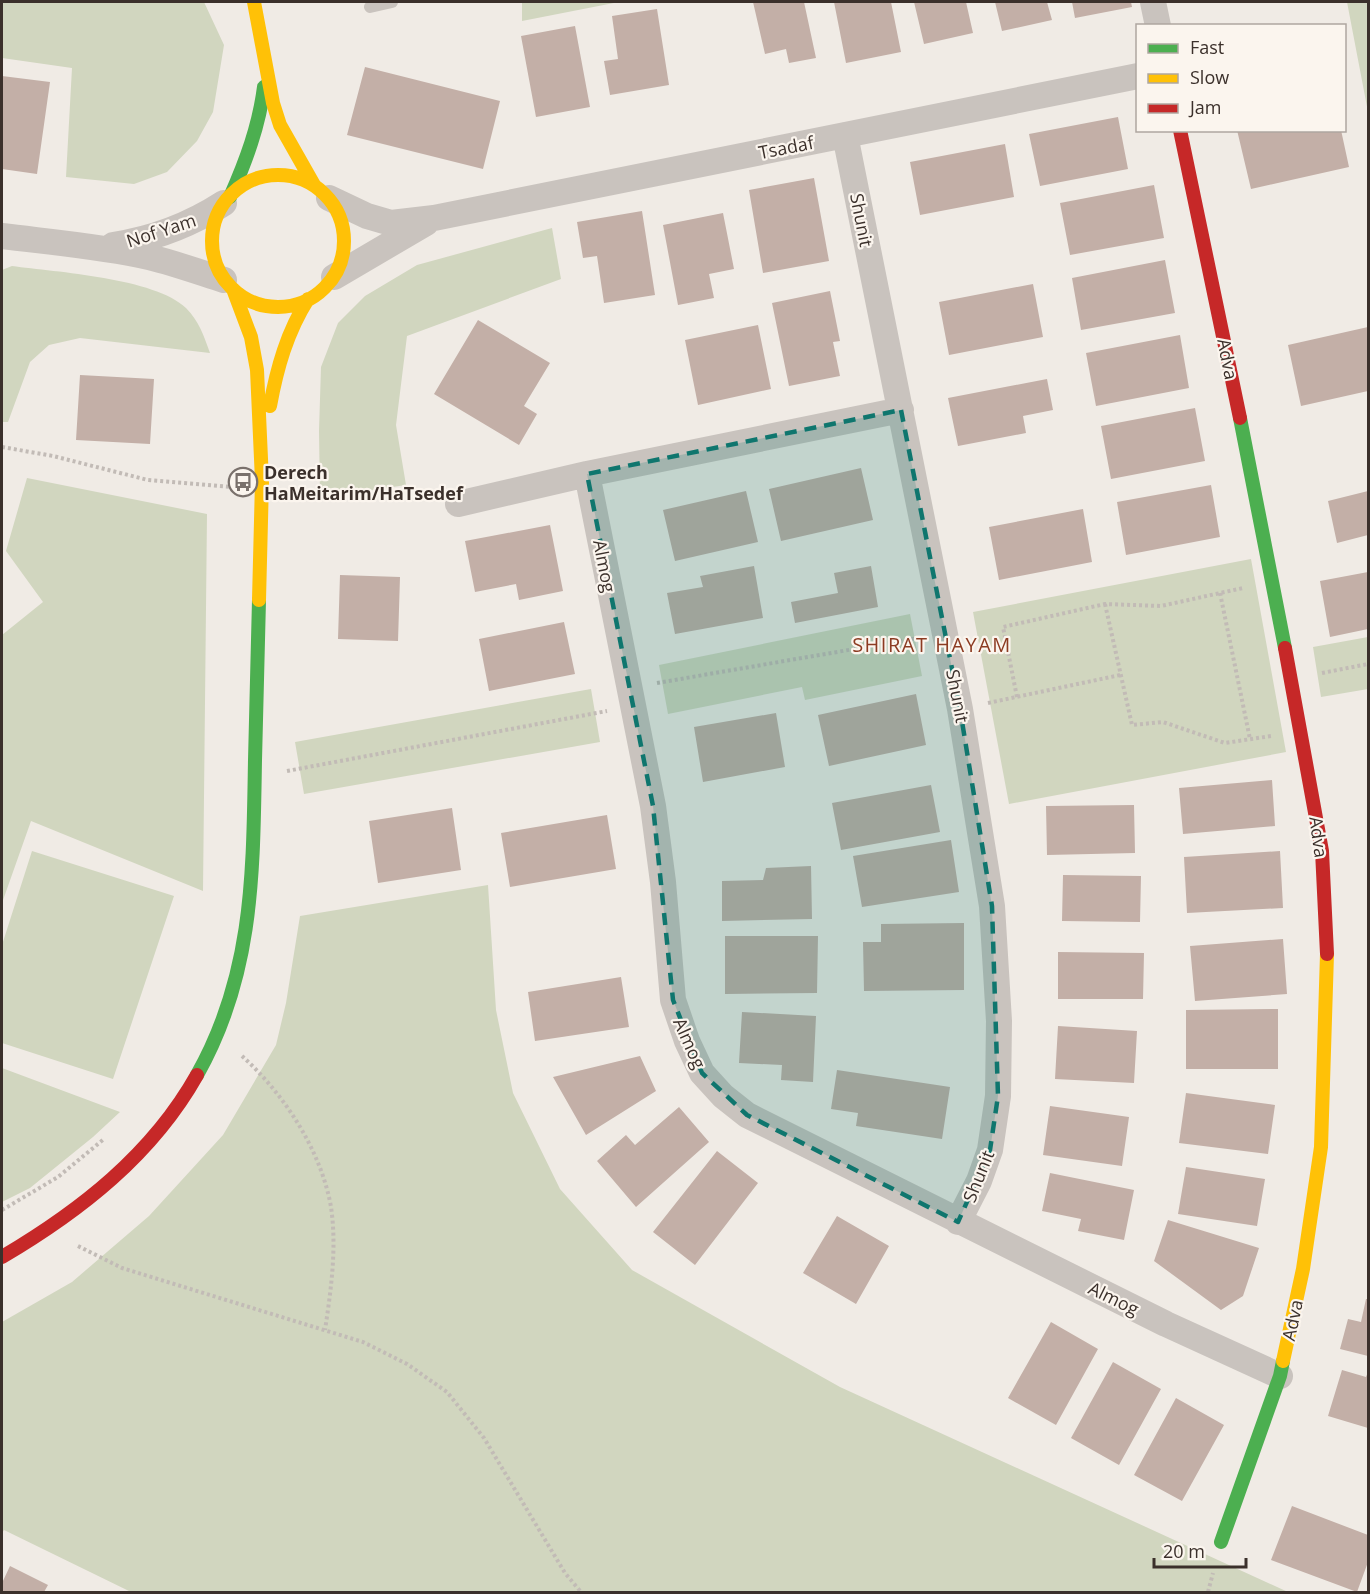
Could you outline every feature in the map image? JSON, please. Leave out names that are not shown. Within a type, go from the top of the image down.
[{"type":"street","points":[[229,284],[238,294],[255,303],[275,307],[297,304],[318,294],[334,277],[343,256],[344,233],[339,215],[321,191],[280,125],[273,103],[254,2]]},
{"type":"street","points":[[1153,2],[1158,24]]},
{"type":"street","points":[[2,1257],[47,1231],[104,1187],[157,1132],[182,1099],[202,1066],[231,995],[244,947],[253,857],[262,461],[253,347],[244,315],[216,262],[212,242],[215,222],[255,137],[262,111],[266,64]]},
{"type":"street","name":"Tsadaf","points":[[321,191],[367,216],[392,223],[434,218],[1136,75]]},
{"type":"street","name":"Adva","points":[[1180,132],[1225,341],[1302,732],[1322,851],[1327,950],[1321,1148],[1303,1269],[1280,1377],[1221,1542]]},
{"type":"street","name":"Shunit","points":[[845,135],[946,634],[993,906],[999,1021],[998,1096],[990,1150],[979,1181],[958,1222]]},
{"type":"street","points":[[227,200],[239,188],[257,178],[277,175],[296,177],[321,191]]},
{"type":"street","name":"Nof Yam","points":[[95,247],[149,238],[200,219],[227,200]]},
{"type":"street","name":"Tsadaf","points":[[334,277],[434,218]]},
{"type":"street","name":"Nof Yam","points":[[2,236],[95,247],[178,264],[229,284]]},
{"type":"street","points":[[262,461],[275,378],[295,318],[308,299]]},
{"type":"street","points":[[458,504],[587,474],[901,410]]},
{"type":"street","name":"Almog","points":[[587,474],[652,806],[662,872],[673,1000],[687,1041],[702,1073],[723,1096],[747,1115],[958,1222],[1280,1377]]},
{"type":"lane","points":[[370,8],[392,2]]},
{"type":"path","points":[[2,447],[53,456],[148,480],[263,489]]},
{"type":"path","points":[[1017,697],[1003,627],[1105,604],[1161,606],[1273,582]]},
{"type":"path","points":[[1220,593],[1250,739]]},
{"type":"path","points":[[1105,604],[1132,724],[1163,722],[1225,743],[1302,732]]},
{"type":"path","points":[[254,777],[631,697],[946,634]]},
{"type":"path","points":[[1292,678],[1368,664]]},
{"type":"path","points":[[960,709],[1120,675]]},
{"type":"path","points":[[217,1032],[258,1070],[284,1103],[314,1149],[331,1207],[333,1269],[325,1330]]},
{"type":"path","points":[[2,1210],[58,1177],[108,1135]]},
{"type":"path","points":[[47,1231],[122,1268],[363,1342],[407,1364],[447,1392],[484,1438],[565,1573],[581,1593]]},
{"type":"highlighted area","points":[[901,410],[960,709],[992,906],[998,1096],[990,1150],[958,1222],[747,1115],[702,1073],[673,1000],[653,806],[587,474]]},
{"type":"green space","points":[[2,2],[204,2],[224,45],[213,112],[197,141],[167,172],[134,184],[66,177],[72,68],[2,58]]},
{"type":"green space","points":[[522,2],[619,2],[522,21]]},
{"type":"green space","points":[[1347,2],[1368,2],[1368,112]]},
{"type":"green space","points":[[552,228],[561,279],[407,336],[396,425],[406,485],[320,498],[321,367],[338,323],[365,296],[417,265]]},
{"type":"green space","points":[[12,266],[129,283],[171,298],[186,308],[194,318],[210,353],[80,338],[49,345],[30,362],[8,422],[2,422],[2,270]]},
{"type":"green space","points":[[27,478],[207,514],[203,891],[31,821],[2,903],[2,635],[43,602],[6,551]]},
{"type":"green space","points":[[1251,559],[1286,752],[1009,804],[973,612]]},
{"type":"green space","points":[[910,614],[922,676],[805,700],[802,687],[668,714],[659,665]]},
{"type":"green space","points":[[1368,637],[1368,689],[1321,697],[1313,647]]},
{"type":"green space","points":[[591,689],[600,742],[304,794],[295,742]]},
{"type":"green space","points":[[32,851],[174,896],[113,1079],[2,1043],[2,945]]},
{"type":"green space","points":[[488,885],[496,1010],[513,1093],[560,1189],[632,1270],[840,1387],[1288,1592],[131,1592],[4,1530],[2,1533],[2,1322],[72,1282],[149,1216],[223,1135],[276,1045],[286,1003],[300,916]]},
{"type":"green space","points":[[2,1068],[120,1112],[30,1188],[2,1202]]},
{"type":"building","points":[[753,2],[804,2],[816,58],[789,63],[786,49],[765,54]]},
{"type":"building","points":[[834,2],[891,2],[901,52],[846,63]]},
{"type":"building","points":[[914,2],[966,2],[973,33],[924,44]]},
{"type":"building","points":[[995,2],[1047,2],[1052,20],[1002,31]]},
{"type":"building","points":[[1072,2],[1131,2],[1132,7],[1075,18]]},
{"type":"building","points":[[657,9],[669,85],[610,95],[604,61],[618,59],[612,16]]},
{"type":"building","points":[[575,26],[590,107],[536,117],[521,36]]},
{"type":"building","points":[[365,67],[500,101],[483,169],[347,135]]},
{"type":"building","points":[[2,76],[50,82],[37,174],[2,169]]},
{"type":"building","points":[[1118,117],[1128,169],[1040,186],[1029,134]]},
{"type":"building","points":[[1237,132],[1341,132],[1349,167],[1251,189]]},
{"type":"building","points":[[1005,144],[1014,197],[920,215],[910,162]]},
{"type":"building","points":[[814,178],[829,261],[763,273],[749,190]]},
{"type":"building","points":[[1154,185],[1164,238],[1070,255],[1060,203]]},
{"type":"building","points":[[642,211],[655,295],[604,303],[597,256],[583,258],[577,222]]},
{"type":"building","points":[[723,213],[734,269],[709,274],[714,298],[678,305],[663,225]]},
{"type":"building","points":[[1165,260],[1175,313],[1081,330],[1072,278]]},
{"type":"building","points":[[1033,284],[1043,337],[949,355],[939,302]]},
{"type":"building","points":[[830,291],[840,341],[833,342],[840,376],[789,386],[772,303]]},
{"type":"building","points":[[478,320],[550,363],[524,406],[537,414],[519,445],[434,394]]},
{"type":"building","points":[[758,325],[771,389],[698,405],[685,340]]},
{"type":"building","points":[[1368,327],[1368,391],[1301,406],[1288,345]]},
{"type":"building","points":[[1180,335],[1189,388],[1096,406],[1086,353]]},
{"type":"building","points":[[80,375],[154,379],[150,444],[76,440]]},
{"type":"building","points":[[1047,379],[1053,410],[1023,416],[1026,433],[958,446],[948,398]]},
{"type":"building","points":[[1195,408],[1205,461],[1111,479],[1101,426]]},
{"type":"building","points":[[861,468],[873,520],[781,541],[769,489]]},
{"type":"building","points":[[1211,485],[1220,537],[1126,555],[1117,502]]},
{"type":"building","points":[[746,491],[758,542],[675,561],[663,510]]},
{"type":"building","points":[[1368,491],[1368,535],[1337,543],[1328,501]]},
{"type":"building","points":[[1083,509],[1092,562],[999,580],[989,527]]},
{"type":"building","points":[[550,525],[563,591],[519,600],[516,584],[475,592],[465,541]]},
{"type":"building","points":[[754,566],[763,618],[675,634],[667,593],[703,587],[700,576]]},
{"type":"building","points":[[871,566],[878,607],[795,623],[791,602],[838,593],[834,573]]},
{"type":"building","points":[[1368,572],[1368,629],[1330,637],[1320,581]]},
{"type":"building","points":[[340,575],[400,577],[398,641],[338,639]]},
{"type":"building","points":[[564,622],[575,674],[489,691],[479,639]]},
{"type":"building","points":[[916,694],[926,745],[829,766],[818,715]]},
{"type":"building","points":[[776,713],[785,767],[703,782],[694,727]]},
{"type":"building","points":[[1272,780],[1275,826],[1183,834],[1179,788]]},
{"type":"building","points":[[931,785],[940,832],[841,850],[832,803]]},
{"type":"building","points":[[1134,805],[1135,853],[1047,855],[1046,806]]},
{"type":"building","points":[[452,808],[461,870],[378,883],[369,821]]},
{"type":"building","points":[[607,815],[616,869],[510,887],[501,833]]},
{"type":"building","points":[[951,840],[959,892],[862,907],[853,856]]},
{"type":"building","points":[[1280,851],[1283,908],[1187,913],[1184,857]]},
{"type":"building","points":[[811,866],[812,919],[722,921],[722,881],[763,880],[766,868]]},
{"type":"building","points":[[1063,875],[1141,876],[1140,922],[1062,921]]},
{"type":"building","points":[[964,923],[964,990],[864,991],[863,942],[881,942],[881,924]]},
{"type":"building","points":[[725,936],[818,936],[817,993],[725,994]]},
{"type":"building","points":[[1283,939],[1287,994],[1195,1001],[1190,946]]},
{"type":"building","points":[[1058,952],[1144,953],[1143,999],[1058,999]]},
{"type":"building","points":[[621,977],[629,1027],[535,1041],[528,992]]},
{"type":"building","points":[[1278,1009],[1278,1069],[1186,1069],[1186,1010]]},
{"type":"building","points":[[742,1012],[816,1016],[813,1082],[781,1080],[782,1065],[739,1063]]},
{"type":"building","points":[[1058,1026],[1137,1031],[1134,1083],[1055,1079]]},
{"type":"building","points":[[640,1056],[656,1091],[586,1135],[553,1077]]},
{"type":"building","points":[[837,1070],[950,1087],[942,1139],[856,1126],[858,1113],[831,1109]]},
{"type":"building","points":[[1186,1093],[1275,1105],[1268,1154],[1179,1143]]},
{"type":"building","points":[[1050,1106],[1129,1117],[1122,1166],[1043,1155]]},
{"type":"building","points":[[679,1107],[709,1142],[636,1207],[597,1161],[626,1135],[635,1145]]},
{"type":"building","points":[[717,1151],[758,1183],[695,1265],[653,1232]]},
{"type":"building","points":[[1186,1167],[1265,1179],[1257,1226],[1178,1214]]},
{"type":"building","points":[[1050,1173],[1134,1190],[1124,1240],[1078,1231],[1081,1219],[1042,1211]]},
{"type":"building","points":[[837,1216],[889,1246],[856,1304],[803,1273]]},
{"type":"building","points":[[1168,1220],[1259,1248],[1243,1296],[1221,1310],[1154,1261]]},
{"type":"building","points":[[1366,1299],[1368,1299],[1368,1356],[1340,1349],[1348,1319],[1361,1322]]},
{"type":"building","points":[[1051,1322],[1098,1349],[1056,1425],[1008,1398]]},
{"type":"building","points":[[1113,1362],[1161,1389],[1119,1465],[1071,1438]]},
{"type":"building","points":[[1342,1370],[1366,1377],[1368,1372],[1368,1428],[1328,1416]]},
{"type":"building","points":[[1176,1398],[1224,1425],[1182,1501],[1134,1475]]},
{"type":"building","points":[[1292,1506],[1368,1535],[1368,1562],[1357,1592],[1271,1560]]},
{"type":"building","points":[[10,1566],[48,1585],[44,1592],[2,1592],[2,1583]]},
{"type":"traffic: fast","points":[[230,197],[251,143],[264,87]]},
{"type":"traffic: fast","points":[[1240,418],[1285,648]]},
{"type":"traffic: fast","points":[[197,1075],[216,1037],[230,999],[247,922],[253,842],[259,600]]},
{"type":"traffic: fast","points":[[1221,1542],[1280,1376],[1283,1361]]},
{"type":"traffic: slow","points":[[254,2],[273,103],[280,125],[314,185]]},
{"type":"traffic: slow","points":[[278,175],[303,180],[324,195],[339,216],[344,241],[339,266],[324,287],[303,302],[278,307],[253,302],[232,287],[217,266],[212,241],[217,216],[232,195],[253,180],[278,175]]},
{"type":"traffic: slow","points":[[233,289],[251,337],[257,370],[262,481],[259,600]]},
{"type":"traffic: slow","points":[[270,406],[284,351],[294,324],[308,299]]},
{"type":"traffic: slow","points":[[1283,1361],[1303,1269],[1321,1147],[1327,954]]},
{"type":"traffic: jam","points":[[1180,132],[1240,418]]},
{"type":"traffic: jam","points":[[1285,648],[1322,851],[1327,954]]},
{"type":"traffic: jam","points":[[2,1257],[59,1220],[112,1179],[159,1131],[197,1075]]},
{"type":"place","name":"Derech HaMeitarim/HaTsedef","points":[[243,482]]},
{"type":"district","name":"SHIRAT HAYAM","points":[[932,644]]}]
